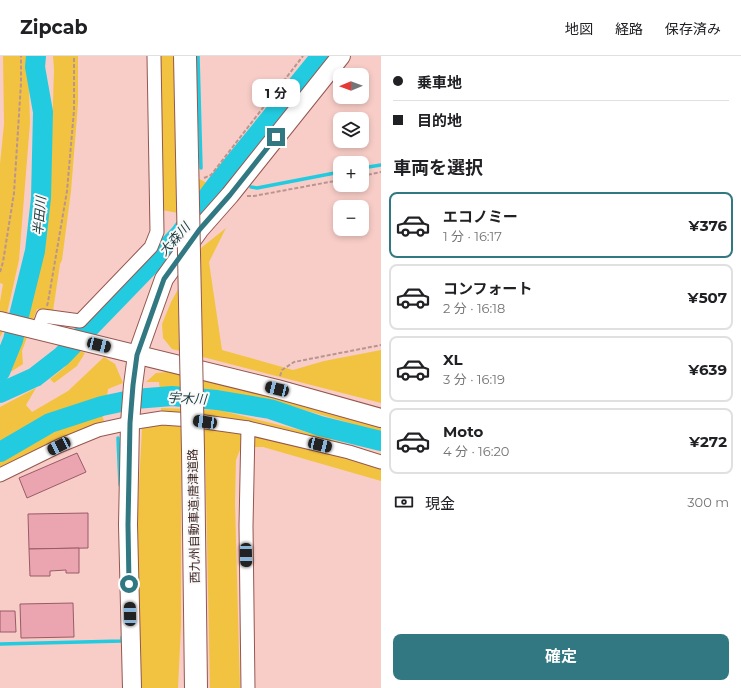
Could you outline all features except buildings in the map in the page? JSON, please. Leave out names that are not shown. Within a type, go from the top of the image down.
[{"type":"highway","name":"西九州自動車道;唐津道路","points":[[184,56],[196,688]]},
{"type":"street","points":[[0,321],[37,325],[80,321],[151,247],[157,232],[154,56]]},
{"type":"street","points":[[132,688],[128,525],[130,423],[137,355],[164,279],[200,229],[230,195],[341,56]]},
{"type":"street","points":[[37,325],[64,336],[277,389],[381,418]]},
{"type":"street","points":[[0,474],[59,446],[98,430],[162,418],[191,420],[248,428],[349,452],[381,462]]},
{"type":"street","points":[[248,428],[246,526],[248,688]]},
{"type":"path","points":[[0,272],[3,262],[14,193],[22,83],[21,56]]},
{"type":"path","points":[[37,325],[48,302],[67,191],[74,110],[74,56]]},
{"type":"path","points":[[199,177],[205,178],[211,175],[303,56]]},
{"type":"path","points":[[369,175],[381,172]]},
{"type":"path","points":[[230,195],[254,196],[333,181]]},
{"type":"path","points":[[277,389],[282,370],[294,362],[381,345]]},
{"type":"shaded area","points":[[3,56],[28,56],[30,123],[19,260],[3,331],[0,337],[0,302],[3,284],[0,283],[0,164],[4,124]]},
{"type":"shaded area","points":[[53,56],[78,56],[78,104],[71,191],[62,260],[60,264],[53,311],[37,309],[22,351],[23,364],[9,373],[5,368],[18,348],[35,291],[50,195],[54,70]]},
{"type":"shaded area","points":[[160,56],[188,56],[192,175],[207,183],[178,213],[162,210]]},
{"type":"shaded area","points":[[226,228],[209,262],[222,350],[293,370],[324,361],[381,350],[381,403],[172,349],[163,338],[162,324],[171,302],[201,248]]},
{"type":"shaded area","points":[[78,350],[85,353],[77,366],[54,383],[50,379],[64,368]]},
{"type":"shaded area","points":[[104,357],[115,364],[123,383],[108,389],[107,396],[48,416],[0,441],[0,407],[36,388],[26,405],[32,412],[68,391]]},
{"type":"shaded area","points":[[168,372],[273,394],[381,423],[381,432],[294,407],[217,391],[160,390],[159,382],[146,382],[156,373]]},
{"type":"shaded area","points":[[161,408],[219,410],[299,430],[381,454],[381,481],[263,447],[242,445],[236,460],[235,503],[240,688],[210,688],[205,446],[181,445],[181,625],[178,688],[140,688],[137,524],[142,428],[162,422]]},
{"type":"shaded area","points":[[102,415],[104,421],[0,470],[0,459],[59,430]]},
{"type":"waterway","name":"半田川","points":[[0,372],[13,340],[35,251],[41,198],[43,112],[35,67],[36,56]]},
{"type":"waterway","points":[[198,56],[201,168]]},
{"type":"waterway","name":"大森川","points":[[0,393],[35,377],[62,356],[180,234],[217,184],[321,56]]},
{"type":"waterway","points":[[369,167],[381,165]]},
{"type":"waterway","points":[[251,187],[257,188],[333,173]]},
{"type":"waterway","name":"宇木川","points":[[0,452],[50,423],[102,406],[135,399],[172,396],[217,400],[270,409],[320,426],[381,441]]},
{"type":"waterway","points":[[118,438],[120,485]]},
{"type":"waterway","points":[[0,644],[122,641],[122,637]]},
{"type":"route","points":[[129,584],[128,525],[130,423],[137,355],[164,279],[200,229],[230,195],[276,137]]}]
